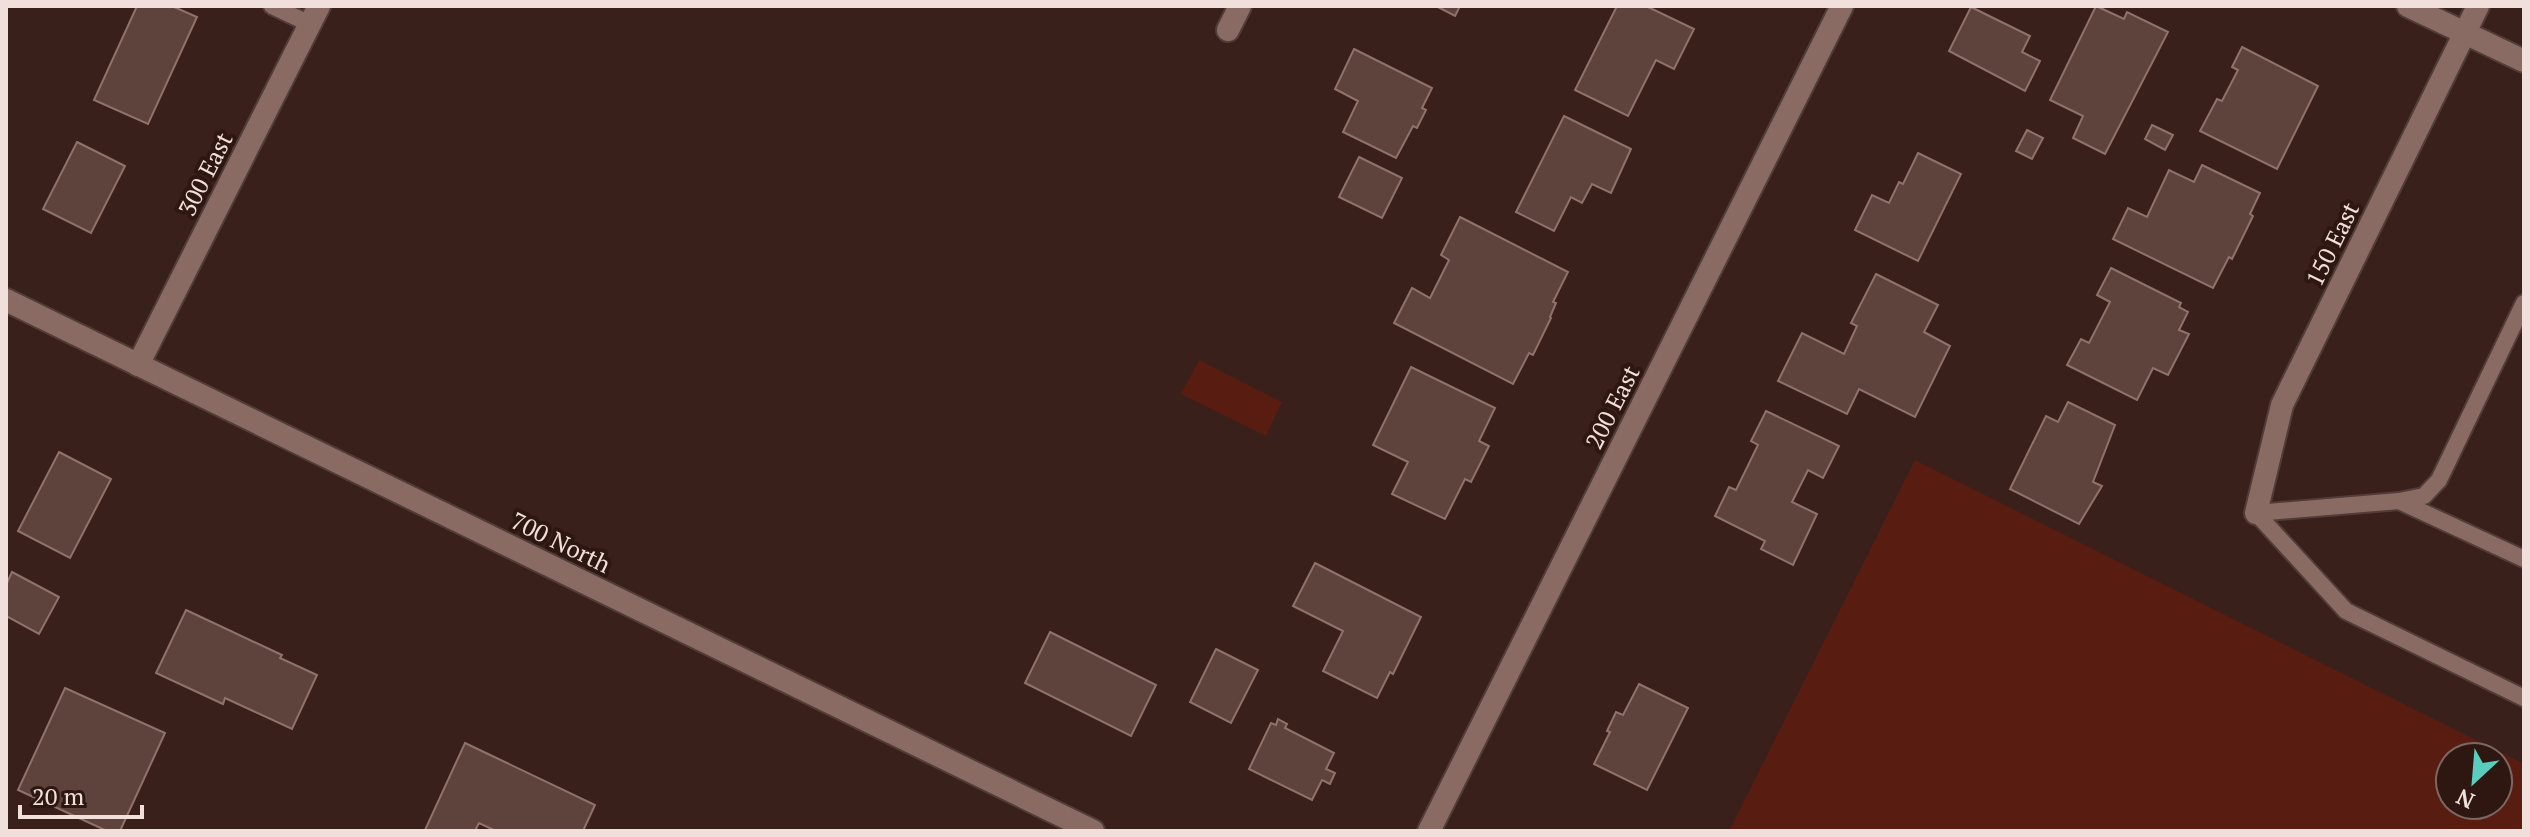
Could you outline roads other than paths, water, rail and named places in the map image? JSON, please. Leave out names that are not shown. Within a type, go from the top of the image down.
[{"type":"street","points":[[1228,30],[1240,6]]},
{"type":"street","name":"200 East","points":[[1429,831],[1842,6]]},
{"type":"street","points":[[2408,6],[2524,61]]},
{"type":"street","name":"150 East","points":[[2256,513],[2282,405],[2478,6]]},
{"type":"street","name":"300 East","points":[[138,365],[314,15]]},
{"type":"street","name":"700 North","points":[[6,300],[1093,831]]},
{"type":"lane","points":[[272,6],[314,15]]},
{"type":"lane","points":[[2256,513],[2399,501],[2424,496],[2439,480],[2524,303]]},
{"type":"lane","points":[[2399,501],[2524,559]]},
{"type":"lane","points":[[2256,513],[2346,611],[2524,698]]}]
